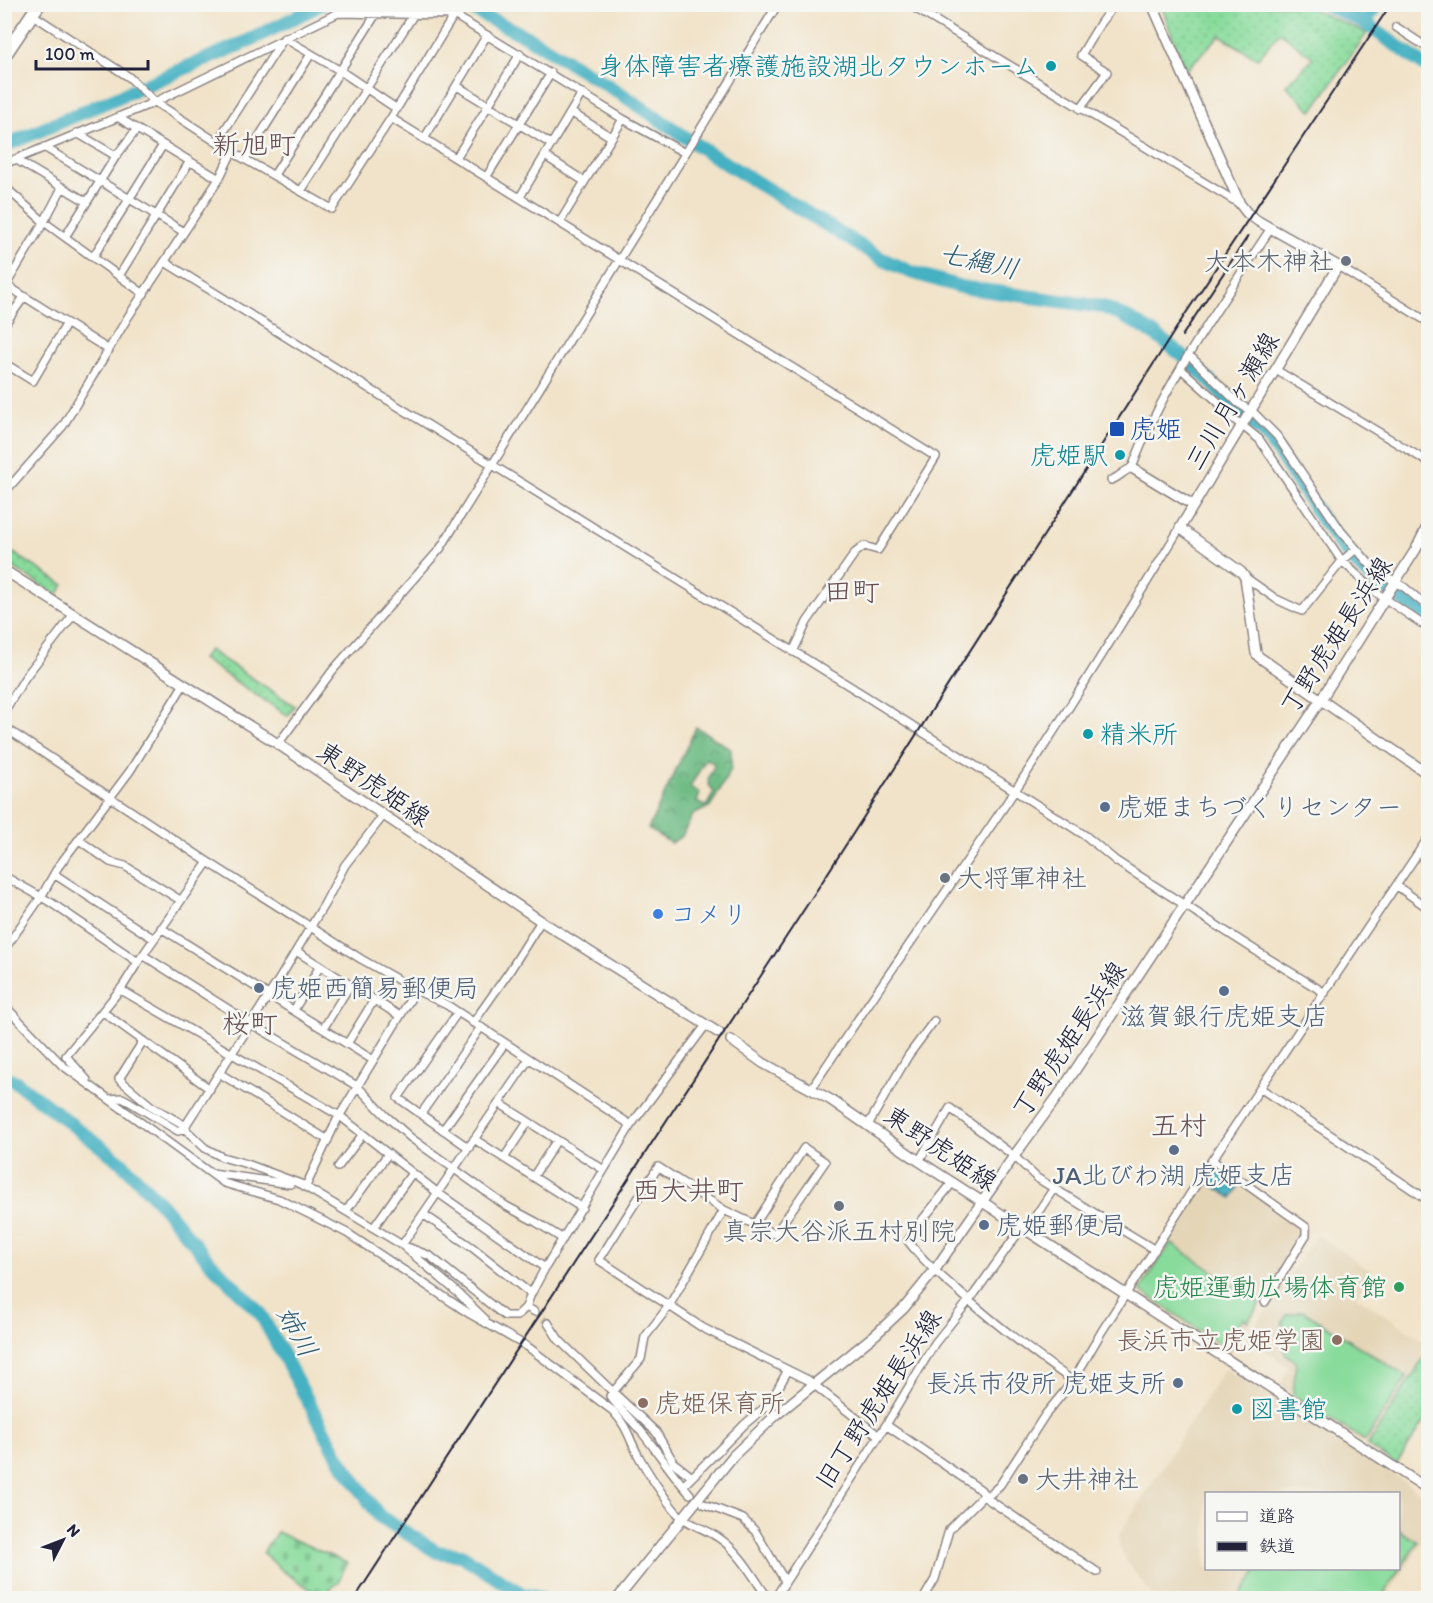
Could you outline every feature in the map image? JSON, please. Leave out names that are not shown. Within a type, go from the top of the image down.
[{"type":"highway","points":[[4,56],[36,10]]},
{"type":"main road","points":[[1152,4],[1240,204],[1251,216],[1338,266]]},
{"type":"main road","name":"三川月ヶ瀬線","points":[[1180,528],[1338,266]]},
{"type":"main road","points":[[1132,468],[1193,505]]},
{"type":"main road","name":"丁野虎姫長浜線","points":[[618,1599],[733,1456],[776,1415],[876,1334],[904,1308],[934,1271],[1058,1096],[1320,701],[1428,525]]},
{"type":"main road","points":[[1180,528],[1245,577],[1258,657],[1428,774]]},
{"type":"main road","name":"東野虎姫線","points":[[4,570],[278,744],[541,921],[719,1033]]},
{"type":"main road","name":"東野虎姫線","points":[[731,1040],[763,1063],[811,1089],[868,1125],[952,1182],[1428,1489]]},
{"type":"street","points":[[278,744],[333,670],[440,549],[778,4]]},
{"type":"street","points":[[908,4],[1080,110],[1240,204]]},
{"type":"street","points":[[1080,110],[1107,72],[1081,55],[1115,4]]},
{"type":"street","points":[[36,10],[129,78],[154,101],[232,152],[332,209],[454,15]]},
{"type":"street","points":[[4,164],[119,118],[338,13],[454,15],[623,119],[686,152]]},
{"type":"street","points":[[273,176],[376,14]]},
{"type":"street","points":[[301,191],[414,14]]},
{"type":"street","points":[[1396,27],[1428,48]]},
{"type":"street","points":[[424,139],[487,35]]},
{"type":"street","points":[[284,38],[339,70],[397,109]]},
{"type":"street","points":[[217,142],[284,38]]},
{"type":"street","points":[[245,159],[311,54]]},
{"type":"street","points":[[456,158],[520,54]]},
{"type":"street","points":[[487,176],[551,73]]},
{"type":"street","points":[[457,86],[551,144]]},
{"type":"street","points":[[520,197],[582,93]]},
{"type":"street","points":[[572,112],[611,138]]},
{"type":"street","points":[[119,118],[219,179]]},
{"type":"street","points":[[391,118],[936,457],[878,550],[864,546],[855,553],[807,621],[793,652]]},
{"type":"street","points":[[560,222],[623,119]]},
{"type":"street","points":[[65,237],[116,156],[137,129]]},
{"type":"street","points":[[77,133],[116,156]]},
{"type":"street","points":[[93,257],[163,146]]},
{"type":"street","points":[[44,147],[184,232]]},
{"type":"street","points":[[4,493],[63,426],[128,317],[219,179],[232,152]]},
{"type":"street","points":[[545,156],[584,181]]},
{"type":"street","points":[[15,159],[87,202]]},
{"type":"street","points":[[119,276],[190,161]]},
{"type":"street","points":[[4,186],[44,222],[144,294]]},
{"type":"street","points":[[62,188],[6,285],[109,350]]},
{"type":"street","points":[[1111,480],[1132,468],[1142,439],[1189,355],[1271,228]]},
{"type":"street","points":[[165,262],[1015,790],[1086,836],[1116,861],[1325,993]]},
{"type":"street","points":[[1338,266],[1428,322]]},
{"type":"street","points":[[4,325],[24,297]]},
{"type":"street","points":[[4,363],[33,381],[67,323]]},
{"type":"street","points":[[1189,355],[1238,403],[1251,411],[1277,436],[1341,531],[1373,568],[1428,607]]},
{"type":"street","points":[[1181,369],[1241,426],[1259,439],[1342,561],[1385,597],[1428,628]]},
{"type":"street","points":[[1276,370],[1428,462]]},
{"type":"street","points":[[811,1089],[1015,790],[1180,528]]},
{"type":"street","points":[[1245,577],[1276,599],[1302,611],[1342,561],[1356,549]]},
{"type":"street","points":[[4,712],[26,676],[74,614]]},
{"type":"street","points":[[4,950],[54,874],[111,798],[184,684]]},
{"type":"street","points":[[4,727],[361,959],[458,1012],[631,1125]]},
{"type":"street","points":[[108,1099],[122,1098],[178,1131],[185,1127],[270,994],[345,865],[383,816]]},
{"type":"street","points":[[924,1599],[935,1579],[949,1530],[1000,1485],[1044,1415],[1073,1381],[1126,1293],[1212,1160],[1428,838]]},
{"type":"street","points":[[79,840],[110,862],[125,866],[180,900]]},
{"type":"street","points":[[91,1086],[66,1056],[120,990],[208,861]]},
{"type":"street","points":[[54,874],[154,939]]},
{"type":"street","points":[[4,876],[138,962]]},
{"type":"street","points":[[1397,886],[1428,908]]},
{"type":"street","points":[[474,1023],[541,921]]},
{"type":"street","points":[[161,928],[373,1060]]},
{"type":"street","points":[[296,951],[400,1016]]},
{"type":"street","points":[[143,955],[250,1023],[357,1086],[411,1138],[506,1206],[563,1239]]},
{"type":"street","points":[[294,1010],[320,966]]},
{"type":"street","points":[[323,1029],[350,985]]},
{"type":"street","points":[[120,990],[340,1116],[438,1193],[545,1268]]},
{"type":"street","points":[[306,1186],[340,1116],[416,990]]},
{"type":"street","points":[[347,1044],[374,1000]]},
{"type":"street","points":[[5,1005],[63,1065],[224,1183],[279,1199],[347,1233],[413,1278],[528,1347],[614,1411],[625,1424],[638,1455],[677,1512],[680,1520],[718,1537],[734,1551],[748,1567],[768,1599]]},
{"type":"street","points":[[103,1012],[210,1089]]},
{"type":"street","points":[[458,1012],[398,1098],[468,1148]]},
{"type":"street","points":[[868,1125],[909,1056],[934,1021]]},
{"type":"street","points":[[402,1245],[430,1256],[505,1316],[517,1316],[526,1307],[545,1268],[631,1125],[706,1025]]},
{"type":"street","points":[[421,1114],[481,1028]]},
{"type":"street","points":[[143,1041],[118,1079],[151,1106],[185,1127],[205,1148],[222,1157],[306,1186],[402,1245],[457,1292],[493,1328]]},
{"type":"street","points":[[443,1130],[505,1043]]},
{"type":"street","points":[[402,1245],[529,1059]]},
{"type":"street","points":[[219,1073],[328,1140]]},
{"type":"street","points":[[1260,1088],[1428,1200]]},
{"type":"street","points":[[499,1103],[604,1170]]},
{"type":"street","points":[[920,1161],[950,1107],[1014,1156],[1037,1178],[1155,1250]]},
{"type":"street","points":[[504,1158],[528,1122]]},
{"type":"street","points":[[338,1167],[363,1134]]},
{"type":"street","points":[[474,1139],[582,1208]]},
{"type":"street","points":[[533,1177],[557,1140]]},
{"type":"street","points":[[755,1224],[804,1148],[825,1162],[775,1234],[724,1210],[658,1167],[599,1260],[703,1328],[788,1370],[813,1385],[879,1436]]},
{"type":"street","points":[[346,1211],[388,1154]]},
{"type":"street","points":[[1212,1160],[1306,1227],[1306,1235],[1265,1302]]},
{"type":"street","points":[[210,1173],[306,1186]]},
{"type":"street","points":[[374,1227],[412,1173]]},
{"type":"street","points":[[952,1182],[908,1241],[920,1257],[968,1301],[1035,1355],[1073,1381]]},
{"type":"street","name":"旧丁野虎姫長浜線","points":[[776,1599],[785,1581],[886,1425],[934,1343],[1054,1188]]},
{"type":"street","points":[[690,1494],[610,1396],[641,1359],[645,1337],[669,1306],[724,1210]]},
{"type":"street","points":[[423,1215],[473,1248],[531,1294]]},
{"type":"street","points":[[526,1307],[535,1312]]},
{"type":"street","points":[[548,1323],[559,1340],[656,1432],[674,1463],[692,1477]]},
{"type":"street","points":[[683,1486],[745,1424],[770,1403],[788,1370]]},
{"type":"street","points":[[886,1425],[938,1459],[986,1496],[1097,1572]]},
{"type":"street","points":[[632,1437],[643,1434]]},
{"type":"street","points":[[704,1504],[743,1520],[755,1531],[785,1581]]},
{"type":"shaded area","name":"長浜市立虎姫学園","points":[[1213,1165],[1309,1230],[1229,1354],[1142,1298],[1138,1289]]},
{"type":"shaded area","name":"長浜市立虎姫学園","points":[[1317,1235],[1372,1272],[1356,1296],[1428,1343],[1428,1347],[1366,1445],[1279,1388],[1288,1369],[1287,1366],[1247,1338]]},
{"type":"shaded area","points":[[1225,1368],[1428,1497],[1428,1533],[1386,1598],[1154,1598],[1126,1560],[1119,1545],[1119,1535]]},
{"type":"green space","points":[[1161,5],[1303,5],[1367,33],[1312,111],[1286,85],[1313,58],[1280,32],[1257,59],[1220,35],[1185,71]]},
{"type":"green space","points":[[4,547],[64,585],[57,595],[5,562]]},
{"type":"green space","points":[[209,650],[295,706],[288,716],[202,659]]},
{"type":"green space","points":[[696,727],[731,749],[731,769],[711,806],[693,815],[682,836],[671,843],[648,829]],"holes":[[[706,759],[715,764],[708,781],[714,792],[707,805],[704,806],[697,802],[700,793],[690,787]]]},
{"type":"green space","points":[[1171,1243],[1260,1303],[1248,1321],[1243,1318],[1238,1326],[1243,1330],[1229,1350],[1141,1291]]},
{"type":"green space","points":[[1303,1311],[1407,1377],[1365,1441],[1293,1395],[1296,1362],[1285,1353],[1284,1345],[1294,1332],[1282,1324],[1287,1315]]},
{"type":"green space","points":[[1428,1351],[1428,1416],[1396,1465],[1367,1446]]},
{"type":"green space","points":[[1400,1531],[1418,1542],[1400,1569]]},
{"type":"green space","points":[[277,1532],[347,1563],[338,1582],[322,1597],[284,1572],[263,1553]]},
{"type":"green space","points":[[1257,1570],[1400,1570],[1381,1598],[1239,1598]]},
{"type":"water","points":[[1214,1170],[1239,1187],[1232,1198],[1206,1181]]},
{"type":"waterway","points":[[4,146],[248,41],[322,4]]},
{"type":"waterway","name":"七縄川","points":[[461,4],[529,38],[620,93],[712,155],[882,259],[911,272],[961,287],[1103,307],[1142,326],[1194,365],[1242,415],[1266,436],[1322,519],[1359,566],[1384,587],[1428,617]]},
{"type":"waterway","points":[[1325,4],[1365,23],[1428,68]]},
{"type":"waterway","points":[[1365,23],[1377,4]]},
{"type":"waterway","name":"姉川","points":[[4,1076],[16,1082],[121,1162],[161,1204],[208,1260],[260,1313],[339,1458],[379,1516],[437,1552],[461,1555],[522,1594],[541,1598]]},
{"type":"tunnel","points":[[535,1312],[548,1323]]},
{"type":"railway","points":[[355,1598],[824,879],[1186,313],[1391,4]]},
{"type":"railway","points":[[1182,336],[1248,236]]},
{"type":"place","name":"身体障害者療護施設湖北タウンホーム","points":[[1051,66]]},
{"type":"place","name":"大本木神社","points":[[1346,261]]},
{"type":"place","name":"虎姫","points":[[1117,429]]},
{"type":"place","name":"虎姫駅","points":[[1120,455]]},
{"type":"place","name":"精米所","points":[[1088,734]]},
{"type":"place","name":"虎姫まちづくりセンター","points":[[1105,807]]},
{"type":"place","name":"大将軍神社","points":[[945,878]]},
{"type":"place","name":"コメリ","points":[[658,914]]},
{"type":"place","name":"虎姫西簡易郵便局","points":[[259,988]]},
{"type":"place","name":"滋賀銀行虎姫支店","points":[[1224,991]]},
{"type":"place","name":"JA北びわ湖 虎姫支店","points":[[1174,1150]]},
{"type":"place","name":"真宗大谷派五村別院","points":[[839,1206]]},
{"type":"place","name":"虎姫郵便局","points":[[984,1225]]},
{"type":"place","name":"虎姫運動広場体育館","points":[[1399,1287]]},
{"type":"place","name":"長浜市立虎姫学園","points":[[1337,1340]]},
{"type":"place","name":"長浜市役所 虎姫支所","points":[[1178,1383]]},
{"type":"place","name":"虎姫保育所","points":[[643,1403]]},
{"type":"place","name":"図書館","points":[[1237,1409]]},
{"type":"place","name":"大井神社","points":[[1023,1479]]},
{"type":"district","name":"新旭町","points":[[254,144]]},
{"type":"district","name":"田町","points":[[852,591]]},
{"type":"district","name":"桜町","points":[[250,1023]]},
{"type":"district","name":"五村","points":[[1179,1125]]},
{"type":"district","name":"西大井町","points":[[688,1190]]}]
